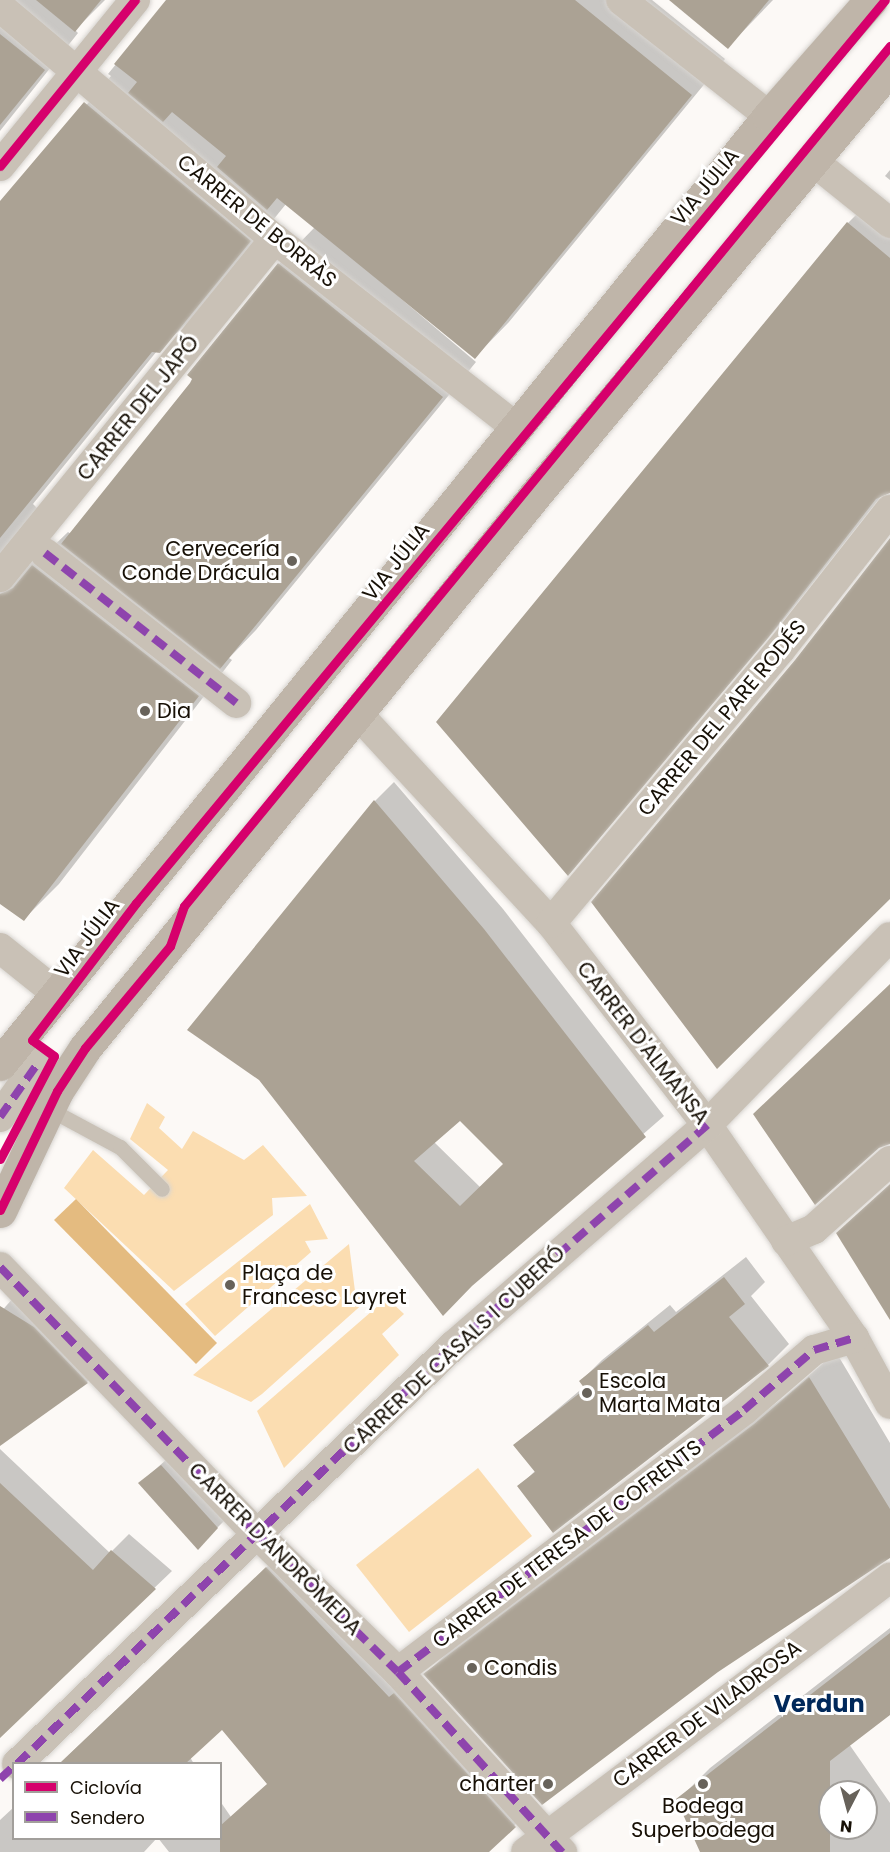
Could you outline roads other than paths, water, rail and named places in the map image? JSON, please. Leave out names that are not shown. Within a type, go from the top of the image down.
[{"type":"street","points":[[0,166],[135,0]]},
{"type":"street","points":[[621,0],[732,91],[769,116]]},
{"type":"street","name":"VIA JÚLIA","points":[[0,1064],[55,992],[518,429],[769,116],[871,0]]},
{"type":"street","name":"CARRER DE BORRÀS","points":[[0,7],[275,239],[518,429]]},
{"type":"street","points":[[0,1211],[49,1109],[85,1048],[357,712],[890,68]]},
{"type":"street","points":[[813,161],[890,223]]},
{"type":"street","name":"CARRER DEL JAPÓ","points":[[0,577],[275,239]]},
{"type":"street","name":"CARRER DEL PARE RODÉS","points":[[551,923],[781,649],[890,510]]},
{"type":"street","points":[[45,553],[236,703]]},
{"type":"street","name":"CARRER D'ALMANSA","points":[[357,712],[551,923],[707,1125],[854,1338],[890,1404]]},
{"type":"street","name":"CARRER DE CASALS I CUBERÓ","points":[[18,1762],[453,1346],[707,1125],[890,937]]},
{"type":"street","points":[[0,948],[55,992]]},
{"type":"street","points":[[0,1117],[38,1063]]},
{"type":"street","points":[[786,1241],[814,1229],[890,1161]]},
{"type":"street","name":"CARRER D'ANDRÒMEDA","points":[[0,1267],[257,1534],[398,1672],[545,1846]]},
{"type":"street","name":"CARRER DE TERESA DE COFRENTS","points":[[398,1672],[744,1410],[814,1350],[854,1338]]},
{"type":"street","name":"CARRER DE VILADROSA","points":[[545,1846],[890,1578]]},
{"type":"street","name":"CARRER DE CASALS I CUBERÓ","points":[[0,1779],[12,1768]]},
{"type":"lane","points":[[49,1109],[120,1147],[162,1189]]},
{"type":"place","name":"Cervecería Conde Drácula","points":[[292,561]]},
{"type":"place","name":"Dia","points":[[145,711]]},
{"type":"place","name":"Plaça de Francesc Layret","points":[[230,1285]]},
{"type":"place","name":"Escola Marta Mata","points":[[587,1393]]},
{"type":"place","name":"Condis","points":[[472,1668]]},
{"type":"place","name":"charter","points":[[548,1784]]},
{"type":"place","name":"Bodega Superbodega","points":[[703,1784]]},
{"type":"district","name":"Verdun","points":[[819,1704]]}]
